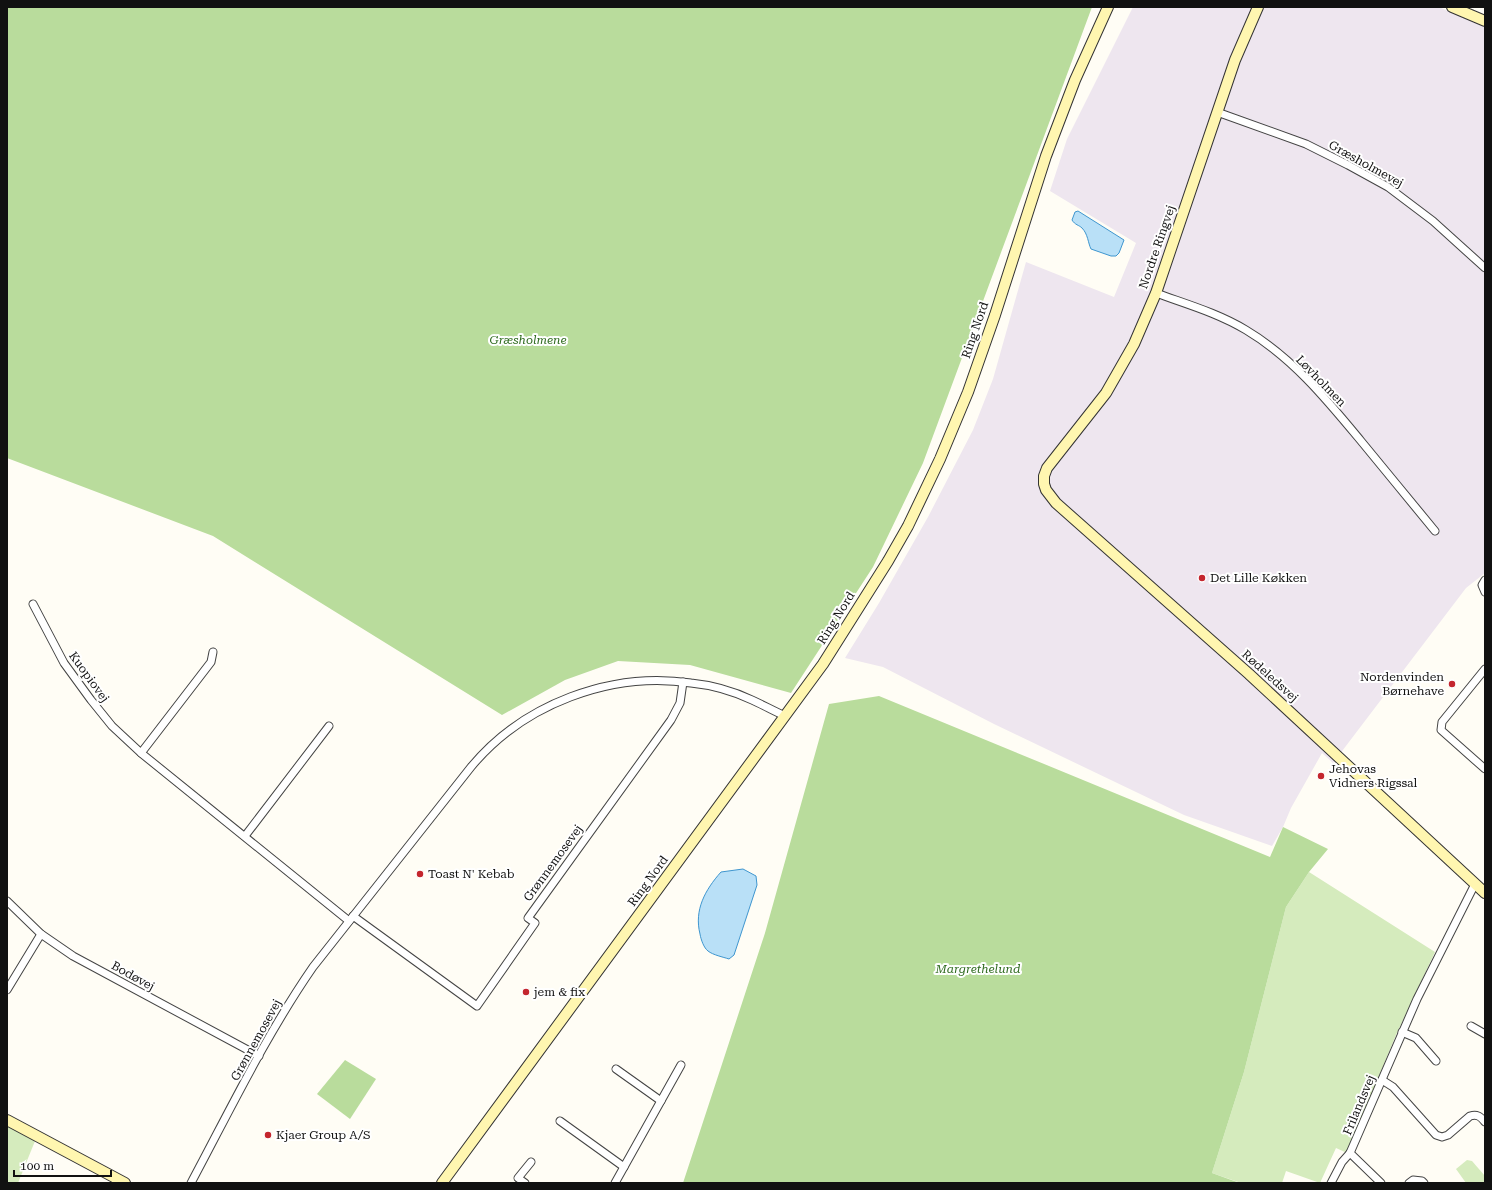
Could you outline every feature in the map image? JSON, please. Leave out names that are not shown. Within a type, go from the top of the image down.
[{"type":"main road","name":"Ring Nord","points":[[442,1183],[823,664],[888,561],[908,526],[940,459],[968,392],[995,315],[1046,156],[1075,80],[1108,7]]},
{"type":"main road","name":"Nordre Ringvej","points":[[1044,476],[1052,461],[1106,394],[1134,344],[1156,293],[1235,60],[1258,7]]},
{"type":"main road","points":[[1452,7],[1485,21]]},
{"type":"main road","name":"Rødeledsvej","points":[[1044,476],[1046,490],[1056,503],[1249,674],[1485,893]]},
{"type":"main road","points":[[7,1120],[125,1183]]},
{"type":"main road","name":"Ring Nord","points":[[446,1183],[452,1171]]},
{"type":"street","name":"Græsholmevej","points":[[1217,112],[1306,144],[1388,187],[1432,221],[1485,268]]},
{"type":"street","name":"Løvholmen","points":[[1156,293],[1211,313],[1246,330],[1275,350],[1302,374],[1326,399],[1435,530]]},
{"type":"street","name":"Kuopiovej","points":[[33,604],[64,663],[112,726],[141,753],[351,919]]},
{"type":"street","points":[[141,753],[211,662],[214,652]]},
{"type":"street","points":[[1485,669],[1442,722],[1441,730],[1485,769]]},
{"type":"street","name":"Grønnemosevej","points":[[192,1183],[259,1056],[290,1001],[313,967],[478,759],[495,741],[519,723],[551,705],[569,697],[605,686],[645,681],[683,682],[711,687],[751,699],[785,716]]},
{"type":"street","name":"Grønnemosevej","points":[[351,919],[477,1006],[535,923],[528,918],[671,720],[680,702],[683,682]]},
{"type":"street","points":[[245,836],[330,726]]},
{"type":"street","name":"Frilandsvej","points":[[1332,1183],[1342,1162],[1350,1153],[1402,1032],[1432,968],[1475,884]]},
{"type":"street","name":"Bodøvej","points":[[7,901],[41,934],[73,956],[259,1056]]},
{"type":"street","points":[[7,990],[41,934]]},
{"type":"street","points":[[1471,1026],[1485,1034]]},
{"type":"street","points":[[1402,1032],[1416,1038],[1436,1061]]},
{"type":"street","points":[[615,1183],[681,1065]]},
{"type":"street","points":[[616,1069],[661,1101]]},
{"type":"street","points":[[1382,1080],[1392,1086],[1436,1134],[1442,1137],[1448,1135],[1470,1116],[1475,1115],[1480,1117],[1485,1122]]},
{"type":"street","points":[[560,1120],[624,1167]]},
{"type":"street","points":[[1350,1153],[1380,1183]]},
{"type":"street","points":[[525,1183],[518,1178],[531,1162]]},
{"type":"street","points":[[1409,1183],[1413,1180],[1422,1181],[1424,1183]]},
{"type":"shaded area","points":[[1133,7],[1439,7],[1485,27],[1485,573],[1466,588],[1333,763],[1322,753],[1291,808],[1283,827],[1272,846],[1184,815],[994,724],[883,667],[845,658],[879,603],[928,517],[973,430],[993,379],[1026,262],[1114,297],[1136,243],[1050,191],[1067,139]]},
{"type":"green space","name":"Græsholmene","points":[[7,7],[1092,7],[923,463],[873,567],[791,693],[690,665],[618,661],[565,680],[502,715],[213,536],[7,458]]},
{"type":"green space","name":"Margrethelund","points":[[879,696],[1270,857],[1283,827],[1328,849],[1309,872],[1286,907],[1244,1072],[1212,1173],[1237,1183],[683,1183],[765,933],[829,704]]},
{"type":"green space","points":[[1309,872],[1435,952],[1396,1035],[1347,1153],[1336,1148],[1320,1183],[1286,1171],[1282,1183],[1241,1183],[1212,1173],[1244,1072],[1286,907]]},
{"type":"green space","points":[[345,1060],[376,1079],[350,1119],[317,1094]]},
{"type":"green space","points":[[7,1126],[35,1141],[18,1183],[7,1183]]},
{"type":"green space","points":[[1467,1160],[1472,1161],[1485,1176],[1485,1183],[1466,1183],[1456,1169]]},
{"type":"water","points":[[1078,211],[1124,240],[1119,253],[1116,256],[1111,256],[1091,249],[1084,230],[1072,220],[1075,212]]},
{"type":"water","points":[[743,869],[756,876],[757,885],[734,955],[729,959],[713,954],[705,948],[700,936],[698,917],[702,901],[706,893],[721,872]]},
{"type":"place","name":"Det Lille Køkken","points":[[1202,578]]},
{"type":"place","name":"Nordenvinden Børnehave","points":[[1452,684]]},
{"type":"place","name":"Jehovas Vidners Rigssal","points":[[1321,776]]},
{"type":"place","name":"Toast N' Kebab","points":[[420,874]]},
{"type":"place","name":"jem & fix","points":[[526,992]]},
{"type":"place","name":"Kjaer Group A/S","points":[[268,1135]]}]
